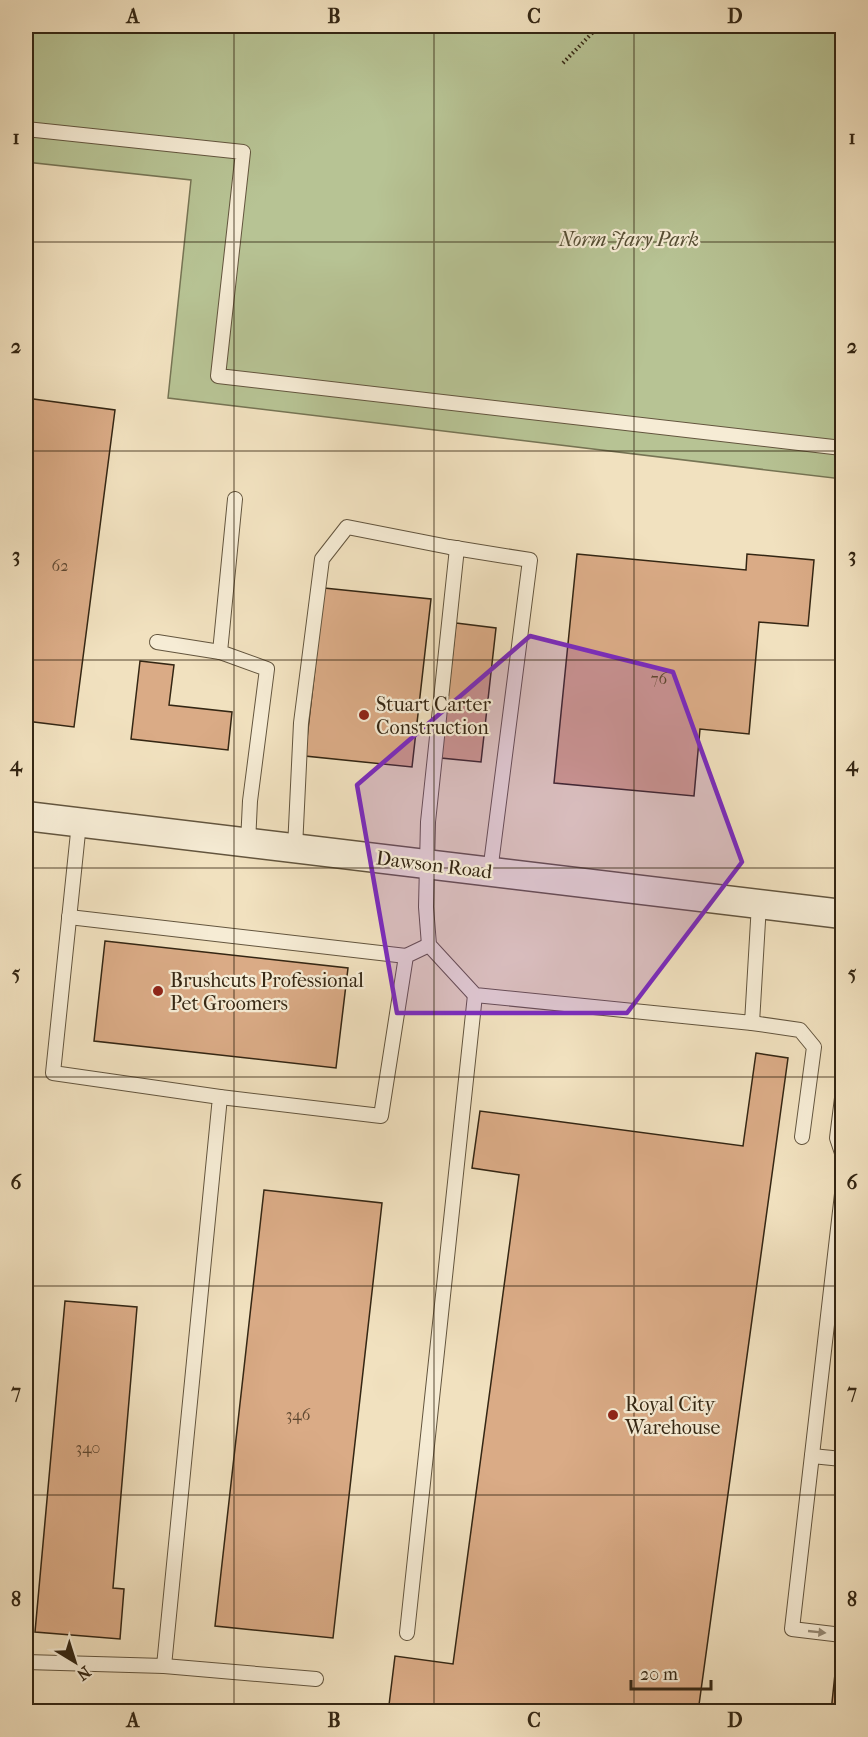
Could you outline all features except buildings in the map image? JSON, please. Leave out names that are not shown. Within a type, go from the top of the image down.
[{"type":"street","name":"Dawson Road","points":[[26,816],[843,914]]},
{"type":"lane","points":[[26,129],[243,152],[218,376],[843,448]]},
{"type":"lane","points":[[220,652],[235,499]]},
{"type":"lane","points":[[295,848],[301,723],[322,559],[347,527],[531,560],[490,872]]},
{"type":"lane","points":[[457,548],[428,822],[426,864],[429,945],[475,995],[752,1023],[800,1030],[814,1047],[802,1137]]},
{"type":"lane","points":[[157,642],[220,652],[267,669],[250,801],[248,843]]},
{"type":"lane","points":[[78,823],[53,1072],[220,1097],[381,1116],[406,956]]},
{"type":"lane","points":[[752,1023],[759,904]]},
{"type":"lane","points":[[69,917],[406,956],[429,945]]},
{"type":"lane","points":[[407,1633],[475,995]]},
{"type":"lane","points":[[164,1666],[220,1097]]},
{"type":"lane","points":[[843,1098],[837,1138],[843,1153]]},
{"type":"lane","points":[[843,1194],[792,1629],[843,1635]]},
{"type":"lane","points":[[812,1456],[843,1459]]},
{"type":"lane","points":[[26,1662],[164,1666],[316,1679]]},
{"type":"path","points":[[563,63],[598,26]]},
{"type":"highlighted area","points":[[530,636],[673,672],[742,862],[627,1013],[397,1013],[357,785]]},
{"type":"green space","name":"Norm Jary Park","points":[[26,26],[842,26],[842,479],[168,398],[191,180],[26,162]]},
{"type":"place","name":"Stuart Carter Construction","points":[[364,715]]},
{"type":"place","name":"Brushcuts Professional Pet Groomers","points":[[158,991]]},
{"type":"place","name":"Royal City Warehouse","points":[[613,1415]]}]
